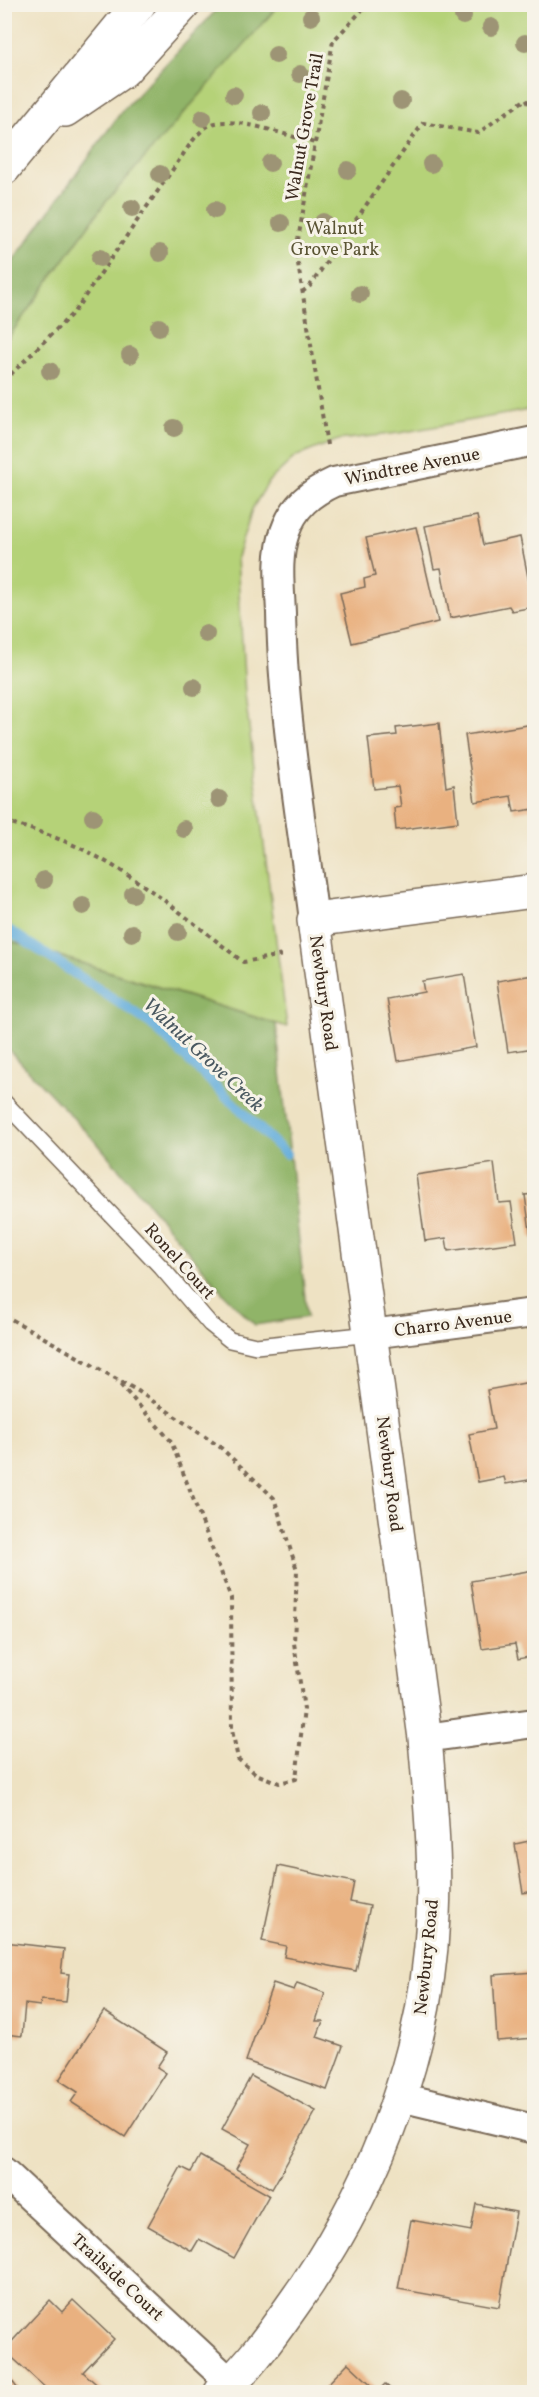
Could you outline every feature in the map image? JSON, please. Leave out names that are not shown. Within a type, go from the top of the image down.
[{"type":"main road","points":[[4,168],[139,4]]},
{"type":"main road","points":[[31,133],[124,70],[184,4]]},
{"type":"main road","points":[[314,920],[534,891]]},
{"type":"main road","name":"Newbury Road","points":[[226,2388],[280,2323],[328,2252],[370,2173],[400,2097],[422,2010],[433,1917],[433,1827],[424,1738],[314,920]]},
{"type":"street","name":"Windtree Avenue","points":[[297,507],[314,491],[334,482],[534,441]]},
{"type":"street","name":"Newbury Road","points":[[297,507],[285,532],[280,563],[282,668],[314,920]]},
{"type":"street","name":"Charro Avenue","points":[[371,1334],[534,1313]]},
{"type":"street","points":[[424,1738],[534,1723]]},
{"type":"street","points":[[400,2097],[534,2129]]},
{"type":"street","name":"Trailside Court","points":[[4,2172],[226,2388]]},
{"type":"lane","name":"Ronel Court","points":[[4,1102],[161,1267],[210,1324],[230,1340],[256,1346],[371,1334]]},
{"type":"path","name":"Walnut Grove Trail","points":[[327,445],[296,251],[333,40],[368,4]]},
{"type":"path","points":[[302,291],[310,286],[423,123],[478,133],[526,99],[534,113]]},
{"type":"path","points":[[4,381],[74,312],[182,156],[210,125],[231,122],[315,143]]},
{"type":"path","points":[[4,821],[43,833],[92,855],[148,888],[243,962],[283,955]]},
{"type":"path","points":[[4,1315],[138,1391],[220,1447],[274,1498],[297,1570],[294,1643],[304,1709],[296,1779],[279,1782],[256,1774],[238,1759],[232,1730],[231,1598],[171,1441],[117,1381]]},
{"type":"green space","points":[[222,4],[279,5],[104,204],[5,342],[5,272],[122,111]]},
{"type":"green space","name":"Walnut Grove Park","points":[[276,5],[534,5],[534,409],[399,433],[338,440],[295,457],[269,481],[252,509],[237,557],[245,695],[287,1027],[5,939],[5,342],[104,204]]},
{"type":"green space","points":[[4,939],[276,1024],[307,1317],[255,1325],[225,1295],[98,1144],[5,1046]]},
{"type":"building","points":[[477,516],[483,545],[520,537],[534,607],[512,611],[509,606],[450,618],[441,568],[434,569],[425,526]]},
{"type":"building","points":[[416,527],[438,622],[352,643],[340,593],[365,587],[364,579],[375,576],[366,538]]},
{"type":"building","points":[[439,723],[446,787],[454,785],[458,822],[396,830],[394,808],[401,807],[398,786],[374,789],[368,738],[397,735],[396,728]]},
{"type":"building","points":[[534,724],[534,809],[514,812],[511,796],[475,802],[465,735]]},
{"type":"building","points":[[464,974],[476,1047],[398,1061],[387,999],[424,992],[422,981]]},
{"type":"building","points":[[534,975],[534,1048],[508,1052],[497,981]]},
{"type":"building","points":[[494,1163],[499,1203],[511,1202],[517,1242],[448,1251],[446,1238],[425,1241],[416,1175]]},
{"type":"building","points":[[534,1194],[534,1237],[531,1238],[525,1195]]},
{"type":"building","points":[[530,1382],[534,1409],[534,1479],[506,1484],[504,1477],[478,1482],[469,1434],[494,1429],[487,1390]]},
{"type":"building","points":[[534,1570],[534,1656],[518,1659],[515,1644],[482,1649],[471,1581]]},
{"type":"building","points":[[534,1840],[534,1891],[523,1893],[515,1844]]},
{"type":"building","points":[[278,1866],[354,1882],[350,1902],[370,1906],[356,1971],[284,1957],[286,1946],[262,1941]]},
{"type":"building","points":[[4,1942],[64,1949],[61,1973],[69,1974],[66,2002],[41,2000],[40,2006],[25,2004],[22,2036],[4,2034]]},
{"type":"building","points":[[534,1972],[534,2038],[497,2041],[493,1975]]},
{"type":"building","points":[[273,1983],[294,1990],[297,1983],[325,1993],[316,2021],[323,2021],[317,2037],[343,2046],[327,2090],[246,2061]]},
{"type":"building","points":[[104,2011],[167,2052],[157,2067],[166,2073],[125,2137],[71,2102],[78,2092],[59,2080]]},
{"type":"building","points":[[251,2076],[316,2111],[272,2189],[236,2169],[250,2144],[222,2129]]},
{"type":"building","points":[[200,2156],[269,2195],[234,2258],[199,2239],[192,2251],[148,2226],[181,2167],[191,2172]]},
{"type":"building","points":[[476,2204],[516,2212],[499,2307],[398,2289],[411,2220],[471,2231]]},
{"type":"building","points":[[50,2300],[62,2312],[73,2300],[114,2339],[83,2372],[105,2392],[50,2392],[4,2350]]},
{"type":"building","points":[[348,2363],[378,2391],[385,2384],[394,2392],[320,2392]]},
{"type":"building","points":[[4,2370],[20,2392],[4,2392]]},
{"type":"waterway","name":"Walnut Grove Creek","points":[[4,927],[150,1023],[286,1154]]}]
